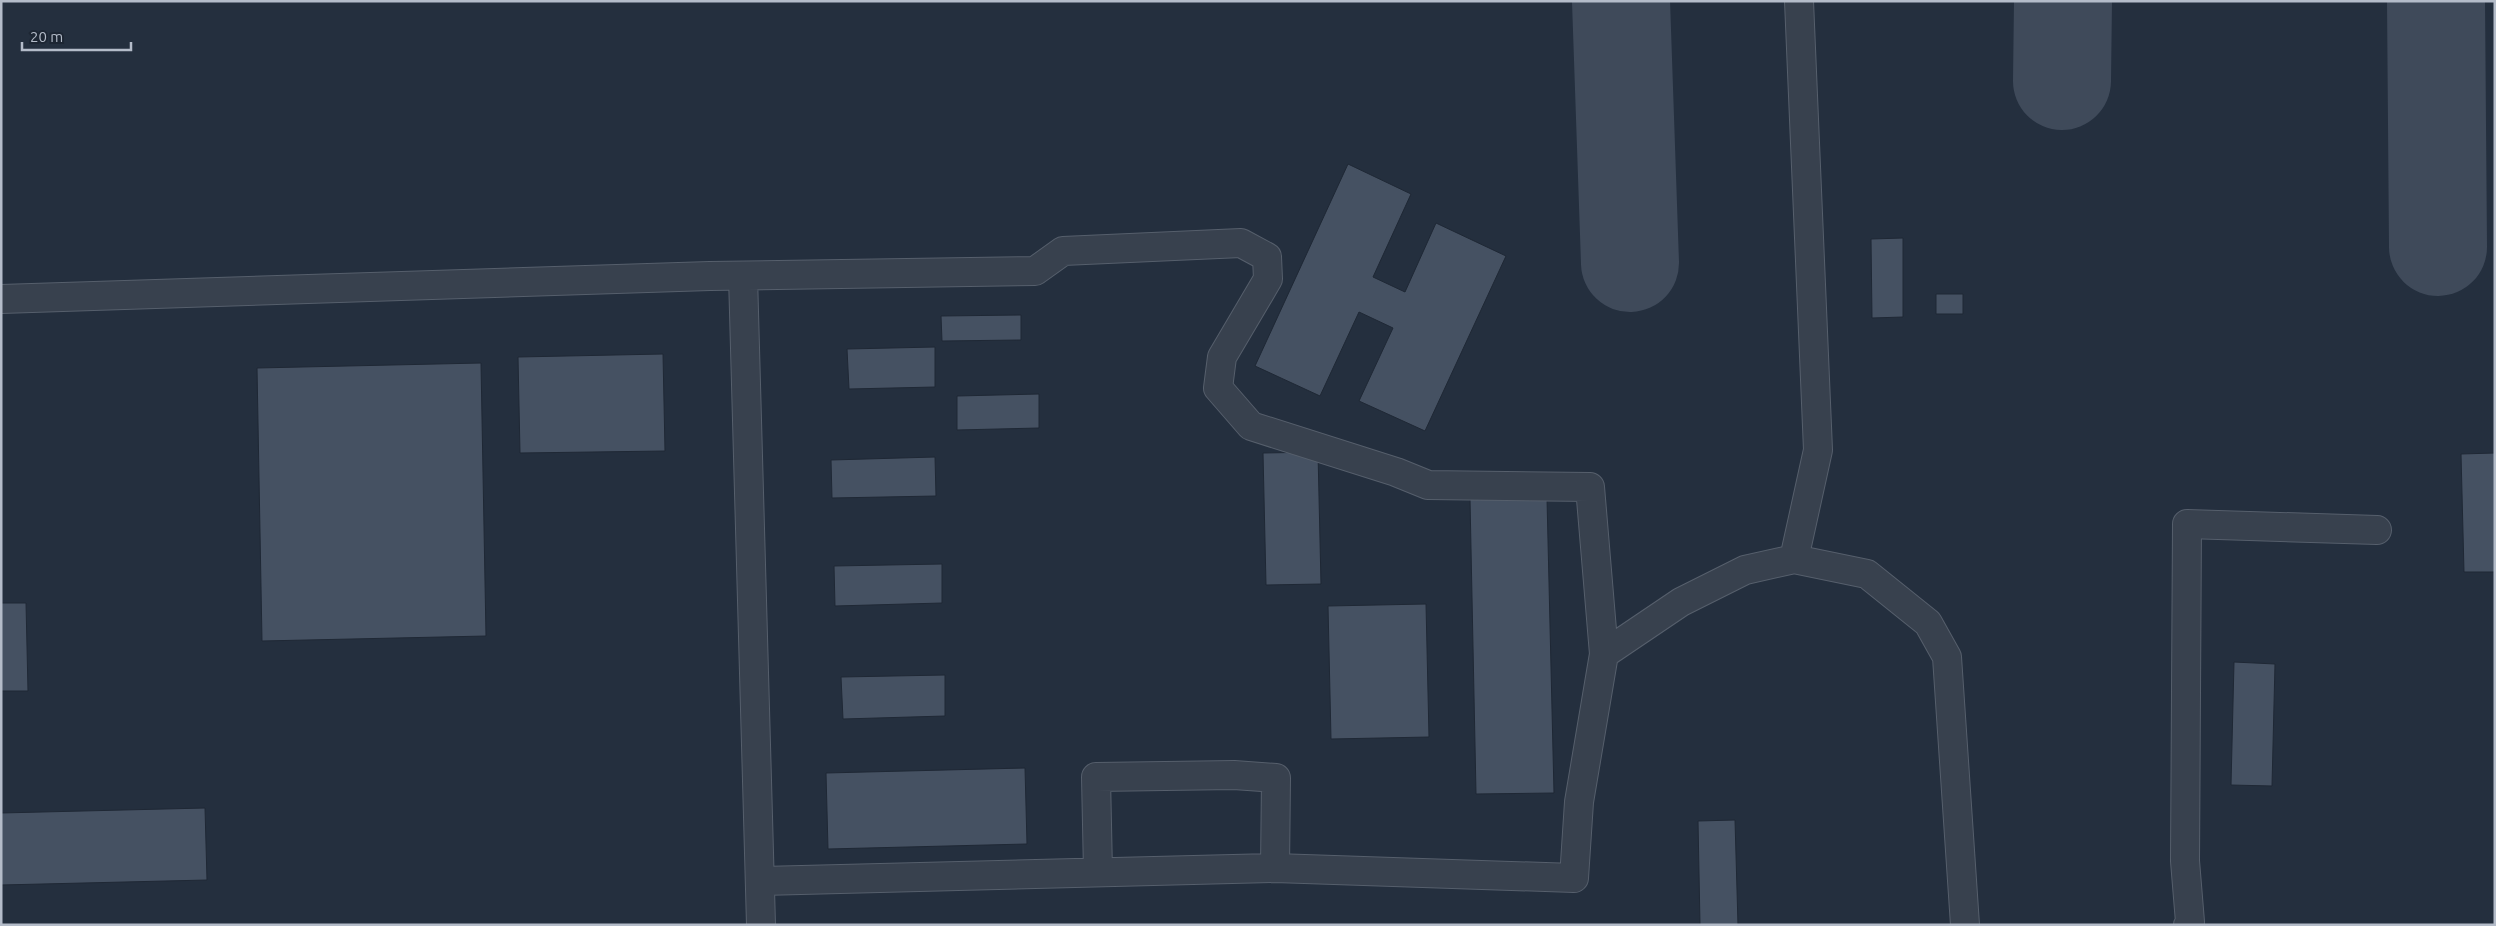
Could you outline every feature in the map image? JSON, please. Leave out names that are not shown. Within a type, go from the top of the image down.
[{"type":"lane","points":[[1794,559],[1818,450],[1799,1]]},
{"type":"lane","points":[[1,300],[743,276],[1035,271],[1063,251],[1242,243],[1267,257],[1268,278],[1222,357],[1218,388],[1235,410],[1251,426],[1396,472],[1428,485],[1590,488],[1604,654],[1579,802],[1574,878],[1275,868],[760,881]]},
{"type":"lane","points":[[743,276],[761,925]]},
{"type":"lane","points":[[2188,925],[2190,922],[2185,861],[2187,524],[2377,530]]},
{"type":"lane","points":[[1604,654],[1681,602],[1745,570],[1794,559],[1867,574],[1928,623],[1947,657],[1965,925]]},
{"type":"lane","points":[[1098,872],[1096,777],[1234,775],[1276,778],[1275,868]]},
{"type":"building","points":[[1348,164],[1411,194],[1373,277],[1405,292],[1436,223],[1506,256],[1425,431],[1359,401],[1393,328],[1359,312],[1320,396],[1255,366]]},
{"type":"building","points":[[1903,238],[1903,317],[1872,318],[1871,239]]},
{"type":"building","points":[[1936,294],[1963,294],[1963,314],[1936,314]]},
{"type":"building","points":[[1021,315],[1021,340],[942,341],[941,316]]},
{"type":"building","points":[[935,347],[935,387],[849,389],[847,349]]},
{"type":"building","points":[[663,354],[665,451],[520,453],[518,357]]},
{"type":"building","points":[[481,363],[486,636],[262,641],[257,368]]},
{"type":"building","points":[[1039,394],[1039,428],[957,430],[957,396]]},
{"type":"building","points":[[1318,452],[1321,584],[1266,585],[1263,453]]},
{"type":"building","points":[[2495,453],[2495,572],[2464,572],[2461,454]]},
{"type":"building","points":[[935,457],[936,496],[832,498],[831,460]]},
{"type":"building","points":[[1547,498],[1554,793],[1476,794],[1470,499]]},
{"type":"building","points":[[942,564],[942,603],[835,606],[834,566]]},
{"type":"building","points":[[1,603],[26,603],[28,691],[1,691]]},
{"type":"building","points":[[1426,604],[1429,737],[1331,739],[1328,606]]},
{"type":"building","points":[[2234,662],[2275,664],[2272,786],[2231,785]]},
{"type":"building","points":[[945,675],[945,716],[843,719],[841,677]]},
{"type":"building","points":[[1025,768],[1027,844],[828,849],[826,773]]},
{"type":"building","points":[[205,808],[207,880],[1,885],[1,813]]},
{"type":"building","points":[[1735,820],[1738,925],[1700,925],[1698,821]]},
{"type":"taxiway","points":[[1621,1],[1630,263]]},
{"type":"taxiway","points":[[2062,81],[2063,1]]},
{"type":"taxiway","points":[[2436,1],[2438,247]]}]
